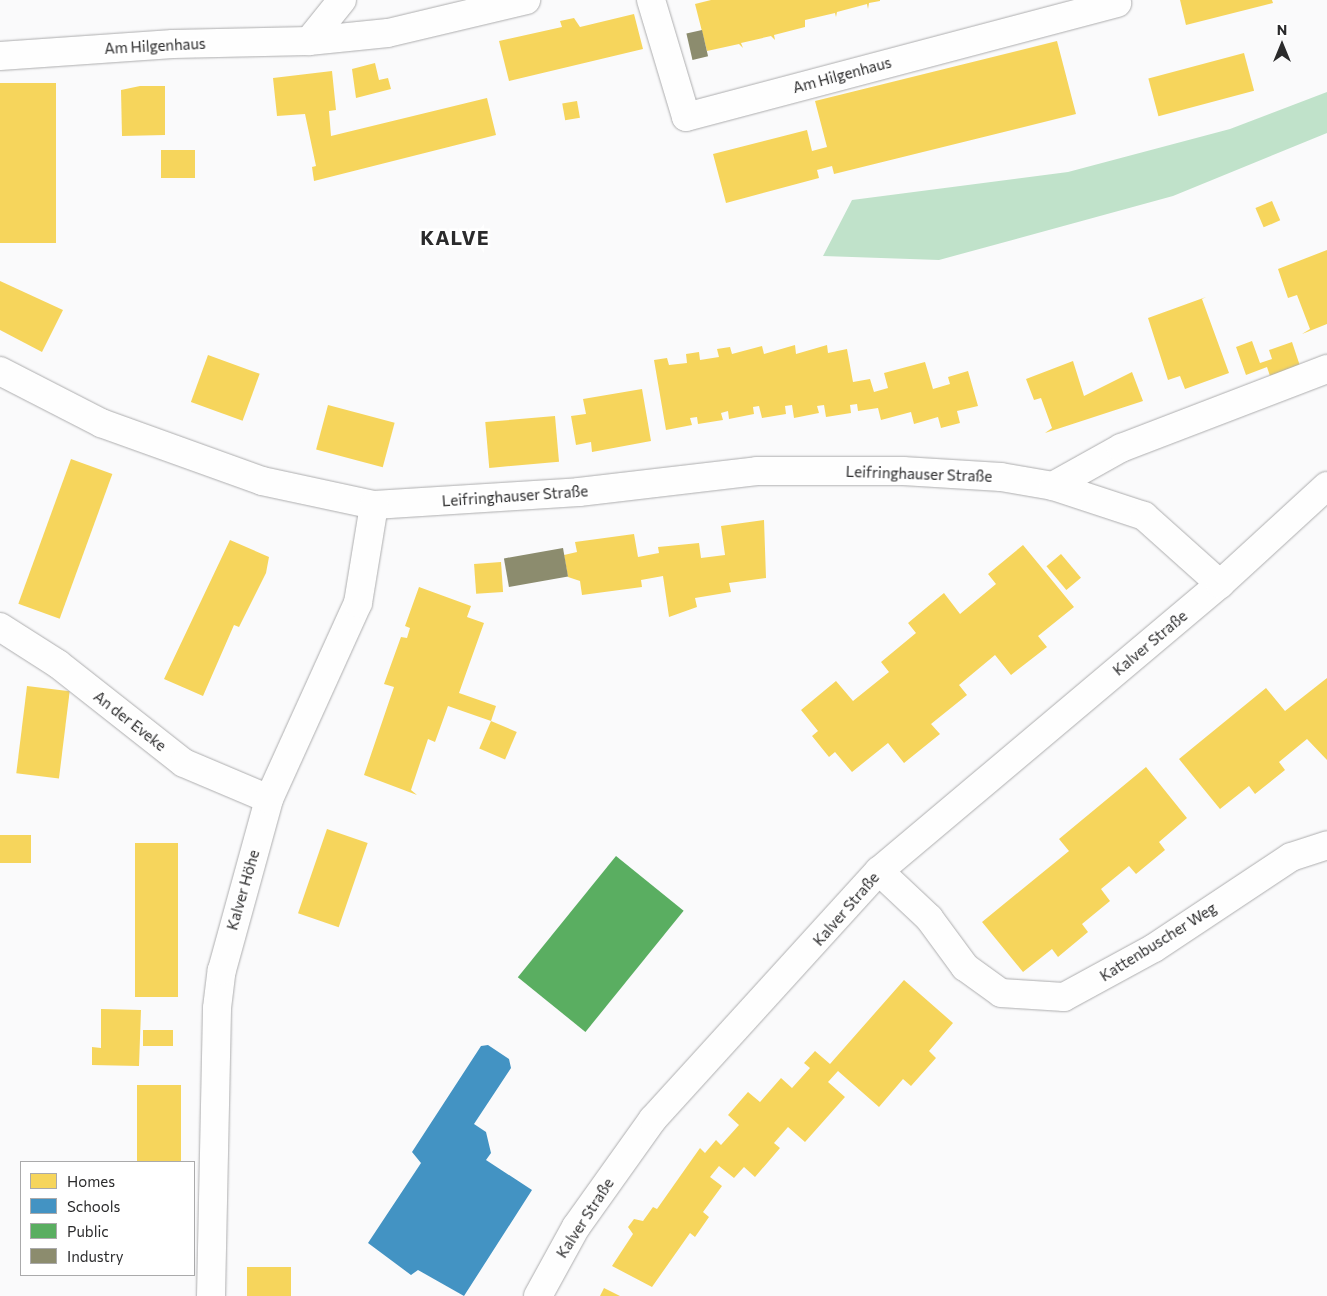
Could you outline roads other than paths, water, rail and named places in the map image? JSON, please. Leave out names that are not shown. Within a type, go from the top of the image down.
[{"type":"street","points":[[309,41],[342,0]]},
{"type":"street","name":"Am Hilgenhaus","points":[[0,56],[173,44],[309,41],[388,33],[526,0]]},
{"type":"street","name":"Am Hilgenhaus","points":[[651,0],[686,117],[1117,3]]},
{"type":"street","points":[[1053,486],[1121,448],[1327,368]]},
{"type":"street","name":"Leifringhauser Straße","points":[[0,371],[101,422],[262,481],[374,505],[579,492],[757,471],[903,471],[1002,477],[1053,486],[1144,516],[1220,584]]},
{"type":"street","points":[[1220,584],[1327,486]]},
{"type":"street","name":"Kalver Höhe","points":[[211,1296],[218,1008],[234,915],[269,798],[358,603],[374,505]]},
{"type":"street","name":"Kalver Straße","points":[[538,1296],[576,1227],[653,1119],[878,871],[1220,584]]},
{"type":"street","name":"An der Eveke","points":[[0,627],[58,664],[184,763],[269,798]]},
{"type":"street","name":"Kattenbuscher Weg","points":[[878,871],[929,918],[965,967],[1002,993],[1064,996],[1154,948],[1291,857],[1327,845]]},
{"type":"district","name":"KALVE","points":[[455,237]]}]
